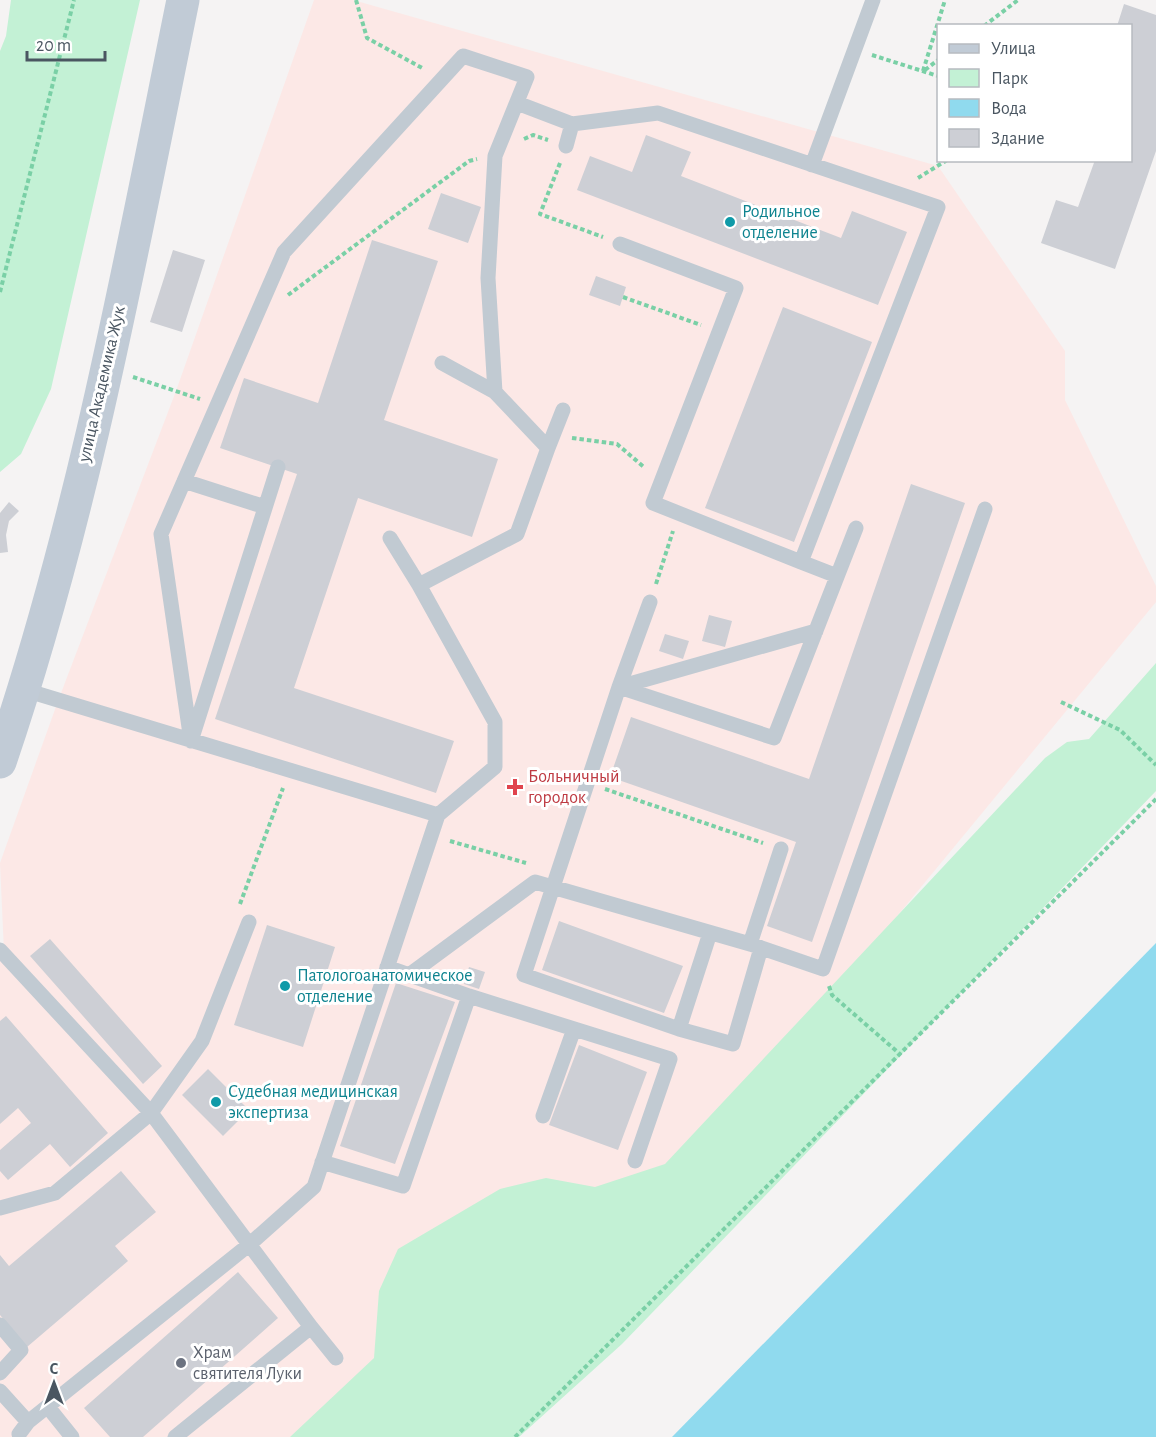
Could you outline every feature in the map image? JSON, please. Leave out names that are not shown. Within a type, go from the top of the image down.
[{"type":"main road","name":"улица Академика Жук","points":[[0,762],[25,690],[107,368],[183,0]]},
{"type":"lane","points":[[812,165],[873,0]]},
{"type":"lane","points":[[191,741],[161,534],[284,252],[463,56],[527,77],[495,156],[488,278],[495,392]]},
{"type":"lane","points":[[517,103],[572,124],[658,112],[938,207],[801,562]]},
{"type":"lane","points":[[566,146],[572,124]]},
{"type":"lane","points":[[620,244],[736,288],[653,503],[837,576]]},
{"type":"lane","points":[[442,363],[495,392],[550,441]]},
{"type":"lane","points":[[418,585],[517,534],[563,411]]},
{"type":"lane","points":[[191,741],[278,468]]},
{"type":"lane","points":[[184,481],[265,507]]},
{"type":"lane","points":[[409,975],[535,882],[556,879],[710,933],[823,969],[985,509]]},
{"type":"lane","points":[[619,687],[774,738],[856,528]]},
{"type":"lane","points":[[0,1391],[21,1433],[48,1407],[250,1244],[314,1187],[438,815],[495,767],[495,722],[390,538]]},
{"type":"lane","points":[[650,602],[619,687],[524,975],[679,1029],[733,1044],[781,849]]},
{"type":"lane","points":[[619,687],[816,631]]},
{"type":"lane","points":[[25,690],[438,815]]},
{"type":"lane","points":[[0,1208],[55,1193],[152,1113],[202,1041],[249,922]]},
{"type":"lane","points":[[679,1029],[710,933]]},
{"type":"lane","points":[[0,950],[152,1113],[311,1328],[336,1358]]},
{"type":"lane","points":[[387,967],[470,996],[670,1059],[635,1161]]},
{"type":"lane","points":[[322,1162],[403,1186],[470,996]]},
{"type":"lane","points":[[543,1116],[574,1029]]},
{"type":"lane","points":[[0,1324],[21,1350],[0,1373]]},
{"type":"lane","points":[[176,1437],[311,1328]]},
{"type":"lane","points":[[48,1407],[72,1437]]},
{"type":"path","points":[[0,292],[74,0]]},
{"type":"path","points":[[356,0],[367,38],[442,80]]},
{"type":"path","points":[[938,24],[945,0]]},
{"type":"path","points":[[987,24],[1018,0]]},
{"type":"path","points":[[923,71],[937,26]]},
{"type":"path","points":[[866,52],[937,75]]},
{"type":"path","points":[[923,71],[937,61]]},
{"type":"path","points":[[254,320],[469,161],[495,156],[532,135],[566,146],[540,214],[620,244]]},
{"type":"path","points":[[894,193],[944,162]]},
{"type":"path","points":[[623,297],[719,332]]},
{"type":"path","points":[[107,368],[217,405]]},
{"type":"path","points":[[550,441],[616,444],[661,483]]},
{"type":"path","points":[[650,602],[679,514]]},
{"type":"path","points":[[1062,702],[1120,730],[1156,765]]},
{"type":"path","points":[[249,922],[238,909],[290,770]]},
{"type":"path","points":[[588,783],[781,849]]},
{"type":"path","points":[[515,1437],[1156,799]]},
{"type":"path","points":[[431,836],[556,879]]},
{"type":"path","points":[[823,969],[832,995],[901,1055]]},
{"type":"shaded area","name":"Больничный городок","points":[[314,0],[353,0],[938,166],[1065,351],[1065,400],[1156,586],[1156,602],[832,995],[649,1208],[364,1437],[0,1437],[0,956],[4,952],[0,863],[58,701],[176,391]]},
{"type":"green space","points":[[11,0],[140,0],[51,389],[21,454],[0,472],[0,51],[6,36]]},
{"type":"green space","points":[[1156,663],[1156,791],[622,1344],[519,1437],[290,1437],[374,1358],[379,1291],[398,1249],[500,1189],[546,1178],[595,1187],[665,1164],[1045,758],[1067,742],[1089,739]]},
{"type":"water","points":[[1156,943],[1156,1437],[672,1437]]},
{"type":"building","points":[[1124,4],[1156,15],[1156,151],[1115,269],[1041,243],[1056,200],[1078,207],[1094,162],[1132,162],[1132,24],[1118,24]]},
{"type":"building","name":"Родильное отделение","points":[[646,135],[691,152],[681,176],[841,238],[852,211],[907,232],[878,305],[577,190],[590,156],[632,172]]},
{"type":"building","points":[[441,193],[481,207],[468,243],[428,229]]},
{"type":"building","points":[[372,240],[438,261],[384,420],[498,459],[472,537],[358,498],[294,688],[454,741],[436,793],[215,719],[297,474],[220,448],[244,378],[318,403]]},
{"type":"building","points":[[173,250],[205,260],[182,332],[150,322]]},
{"type":"building","points":[[596,276],[626,287],[620,306],[589,295]]},
{"type":"building","points":[[783,307],[872,342],[794,542],[705,508]]},
{"type":"building","points":[[911,484],[965,503],[812,942],[767,926],[796,842],[610,777],[631,717],[809,779]]},
{"type":"building","points":[[9,502],[19,511],[9,521],[6,535],[8,552],[0,553],[0,513]]},
{"type":"building","points":[[709,615],[732,621],[725,647],[702,641]]},
{"type":"building","points":[[665,634],[689,641],[683,659],[659,651]]},
{"type":"building","points":[[559,921],[683,966],[664,1013],[542,970]]},
{"type":"building","name":"Патологоанатомическое отделение","points":[[267,925],[335,947],[303,1047],[234,1025]]},
{"type":"building","points":[[50,939],[162,1066],[143,1084],[30,956]]},
{"type":"building","points":[[469,967],[485,972],[479,989],[464,984]]},
{"type":"building","points":[[396,983],[455,1002],[395,1164],[340,1146]]},
{"type":"building","points":[[6,1016],[108,1133],[70,1167],[50,1144],[8,1180],[0,1171],[0,1150],[31,1123],[18,1108],[0,1124],[0,1021]]},
{"type":"building","points":[[579,1045],[647,1072],[618,1150],[549,1125]]},
{"type":"building","name":"Судебная медицинская экспертиза","points":[[208,1069],[249,1110],[223,1136],[182,1095]]},
{"type":"building","points":[[121,1171],[156,1212],[115,1246],[128,1261],[27,1347],[0,1315],[0,1255],[9,1266]]},
{"type":"building","name":"Храм святителя Луки","points":[[238,1272],[278,1318],[143,1437],[110,1437],[84,1408]]},
{"type":"place","name":"Родильное отделение","points":[[730,222]]},
{"type":"place","name":"Больничный городок","points":[[515,787]]},
{"type":"place","name":"Патологоанатомическое отделение","points":[[285,986]]},
{"type":"place","name":"Судебная медицинская экспертиза","points":[[216,1102]]},
{"type":"place","name":"Храм святителя Луки","points":[[181,1363]]}]
